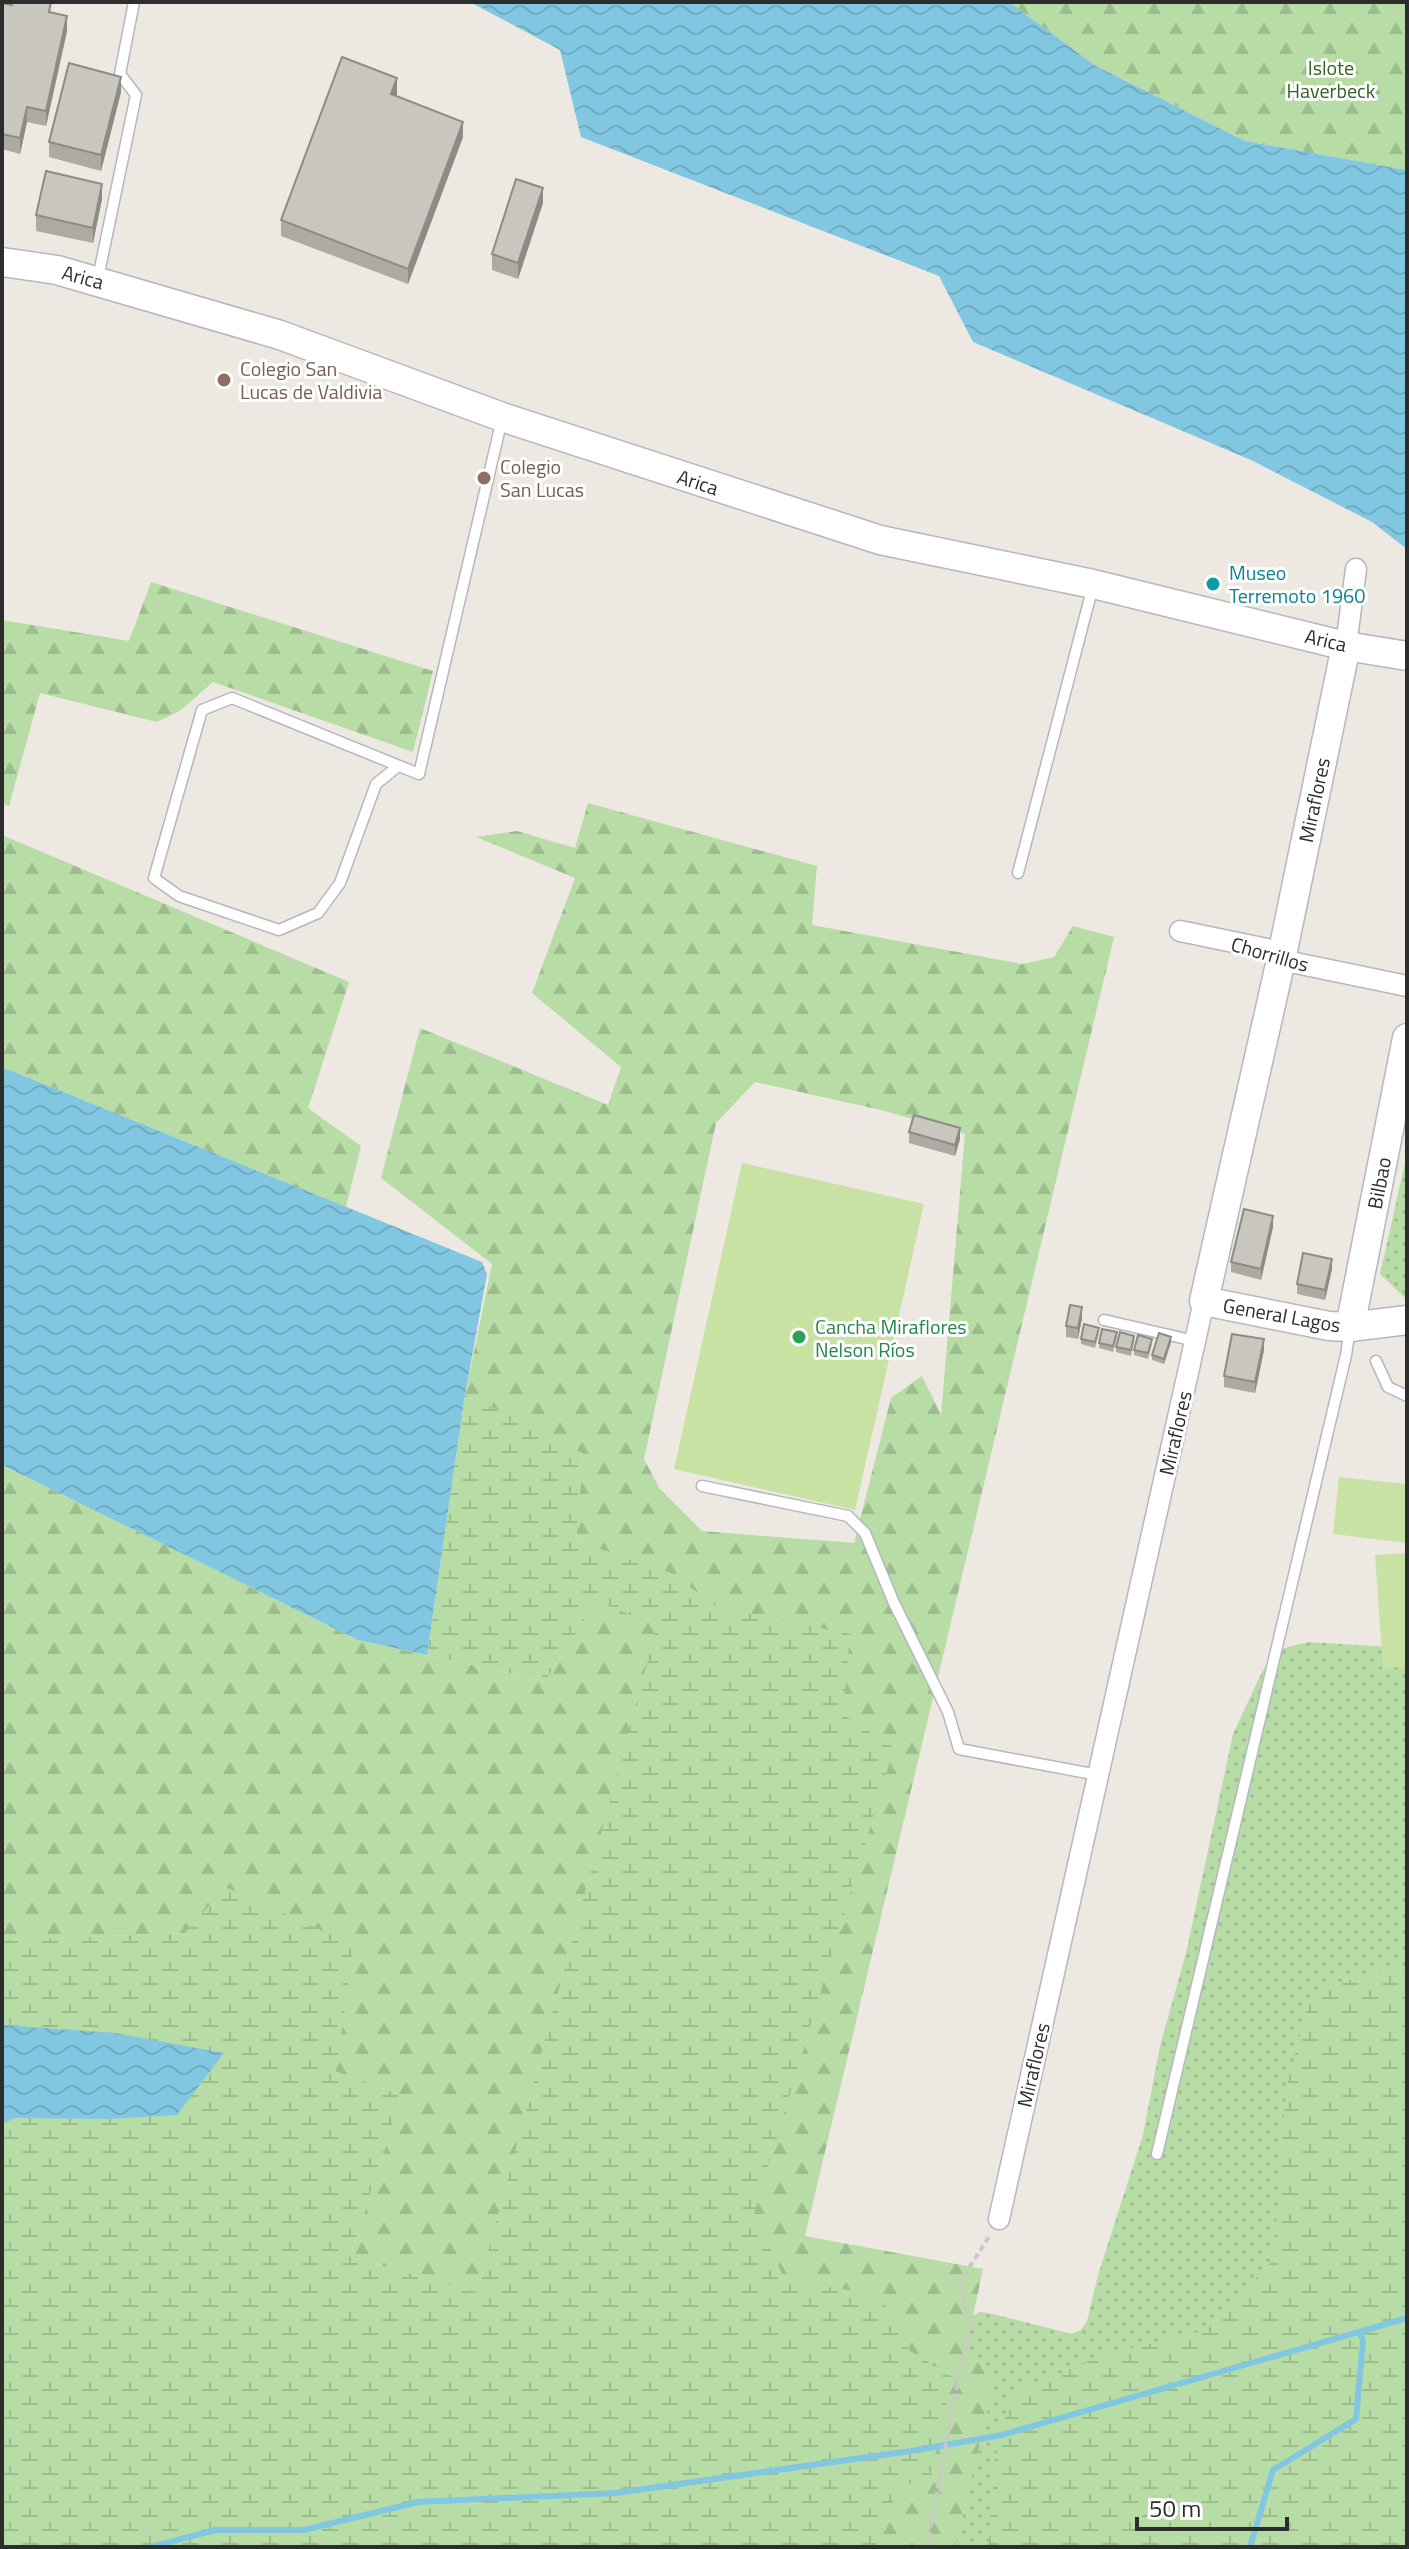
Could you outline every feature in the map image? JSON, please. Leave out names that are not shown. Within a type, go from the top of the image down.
[{"type":"main road","name":"Arica","points":[[2,262],[97,280],[280,335],[502,417],[880,540],[1093,584],[1346,646],[1407,656]]},
{"type":"main road","name":"Miraflores","points":[[1204,1301],[1281,960],[1346,646]]},
{"type":"main road","name":"Bilbao","points":[[1350,1327],[1407,1038]]},
{"type":"main road","name":"General Lagos","points":[[1204,1301],[1329,1326],[1350,1327],[1407,1320]]},
{"type":"street","points":[[1346,646],[1356,569]]},
{"type":"street","name":"Chorrillos","points":[[1180,931],[1267,949],[1281,960],[1407,986]]},
{"type":"street","name":"Miraflores","points":[[999,2219],[1204,1301]]},
{"type":"lane","points":[[97,280],[136,95],[120,74],[134,2]]},
{"type":"lane","points":[[397,767],[376,784],[340,883],[318,913],[279,930],[179,896],[154,878],[202,710],[232,698],[419,774],[502,417]]},
{"type":"lane","points":[[1018,873],[1093,584]]},
{"type":"lane","points":[[1104,1320],[1195,1341]]},
{"type":"lane","points":[[1157,2154],[1343,1370],[1350,1327]]},
{"type":"lane","points":[[1376,1361],[1388,1387],[1407,1396]]},
{"type":"lane","points":[[702,1486],[848,1516],[865,1533],[894,1603],[948,1712],[959,1749],[1098,1775]]},
{"type":"path","points":[[927,2547],[960,2368],[972,2322],[958,2285],[999,2219]]},
{"type":"green space","name":"Islote Haverbeck","points":[[1009,2],[1407,2],[1407,170],[1245,141],[1096,66]]},
{"type":"green space","points":[[151,582],[433,671],[413,752],[213,682],[181,710],[157,722],[40,693],[9,806],[2,803],[2,620],[129,641]]},
{"type":"green space","points":[[588,803],[817,866],[812,925],[1022,964],[1054,957],[1073,926],[1114,937],[805,2236],[983,2269],[966,2350],[996,2375],[955,2547],[861,2547],[779,2289],[744,2215],[850,1635],[717,1607],[670,1573],[576,1541],[583,1454],[465,1395],[492,1264],[381,1178],[420,1028],[608,1105],[621,1067],[532,993],[575,878],[476,837],[517,831],[575,848]],"holes":[[[755,1082],[881,1110],[965,1134],[941,1415],[922,1376],[891,1398],[854,1543],[702,1531],[660,1489],[644,1459],[716,1123]]]},
{"type":"green space","points":[[2,835],[349,982],[308,1108],[361,1146],[346,1207],[2,1067]]},
{"type":"green space","points":[[1407,1154],[1407,1297],[1404,1297],[1380,1274]]},
{"type":"green space","name":"Cancha Miraflores Nelson Ríos","points":[[742,1163],[924,1204],[855,1510],[674,1469]]},
{"type":"green space","points":[[465,1395],[563,1441],[583,1454],[576,1541],[670,1573],[717,1607],[850,1634],[843,1714],[894,1748],[754,2214],[785,2280],[880,2295],[910,2351],[952,2377],[930,2480],[899,2486],[874,2547],[2,2547],[2,1940],[185,1933],[225,1887],[354,1945],[336,2072],[402,2095],[350,2257],[477,2292],[657,1626],[597,1601],[545,1681],[427,1655]]},
{"type":"green space","points":[[2,1465],[358,1640],[545,1681],[597,1601],[658,1625],[477,2292],[350,2257],[402,2095],[336,2072],[185,1933],[2,1940]]},
{"type":"green space","points":[[1339,1477],[1407,1484],[1407,1543],[1333,1534]]},
{"type":"green space","points":[[1407,1553],[1407,1667],[1383,1668],[1375,1555]]},
{"type":"green space","points":[[1309,1642],[1407,1646],[1407,2547],[922,2547],[969,2319],[979,2312],[989,2313],[1072,2334],[1081,2330],[1087,2321],[1098,2275],[1143,2135],[1160,2046],[1186,1953],[1233,1734],[1263,1670],[1284,1648]]},
{"type":"green space","points":[[1397,1966],[1407,1973],[1407,2547],[988,2547],[995,2459],[1011,2394],[1104,2355],[1207,2330],[1274,2259],[1286,2088],[1312,1991]]},
{"type":"water","points":[[470,2],[1009,2],[1096,66],[1245,141],[1407,170],[1407,549],[1372,522],[1251,460],[973,342],[939,276],[581,137],[560,50]]},
{"type":"water","points":[[2,1067],[482,1262],[487,1274],[465,1395],[427,1655],[358,1640],[2,1465]]},
{"type":"water","points":[[2,2025],[115,2033],[224,2053],[177,2115],[110,2119],[15,2118],[2,2124]]},
{"type":"building","points":[[12,2],[51,2],[49,12],[67,16],[46,111],[27,107],[20,138],[2,134],[2,3],[12,5]]},
{"type":"building","points":[[342,57],[397,78],[391,94],[463,122],[408,269],[281,220]]},
{"type":"building","points":[[69,63],[121,77],[101,155],[49,142]]},
{"type":"building","points":[[46,171],[102,184],[93,228],[36,215]]},
{"type":"building","points":[[516,179],[543,188],[518,263],[492,254]]},
{"type":"building","points":[[914,1115],[960,1128],[955,1145],[909,1132]]},
{"type":"building","points":[[1244,1209],[1273,1216],[1261,1269],[1231,1262]]},
{"type":"building","points":[[1303,1253],[1332,1259],[1325,1290],[1297,1284]]},
{"type":"building","points":[[1070,1305],[1082,1307],[1078,1328],[1066,1326]]},
{"type":"building","points":[[1084,1324],[1099,1328],[1095,1342],[1081,1339]]},
{"type":"building","points":[[1102,1329],[1117,1332],[1113,1346],[1099,1343]]},
{"type":"building","points":[[1120,1332],[1134,1336],[1131,1350],[1116,1347]]},
{"type":"building","points":[[1159,1333],[1171,1337],[1164,1359],[1152,1355]]},
{"type":"building","points":[[1232,1334],[1264,1339],[1255,1382],[1224,1376]]},
{"type":"building","points":[[1138,1335],[1152,1339],[1148,1353],[1134,1350]]},
{"type":"waterway","points":[[151,2547],[215,2530],[304,2530],[418,2502],[616,2493],[1002,2435],[1407,2318]]},
{"type":"waterway","points":[[1250,2547],[1273,2470],[1356,2419],[1363,2340],[1359,2332]]},
{"type":"place","name":"Colegio San Lucas de Valdivia","points":[[224,380]]},
{"type":"place","name":"Colegio San Lucas","points":[[484,478]]},
{"type":"place","name":"Museo Terremoto 1960","points":[[1213,584]]},
{"type":"place","name":"Cancha Miraflores Nelson Ríos","points":[[799,1337]]}]
